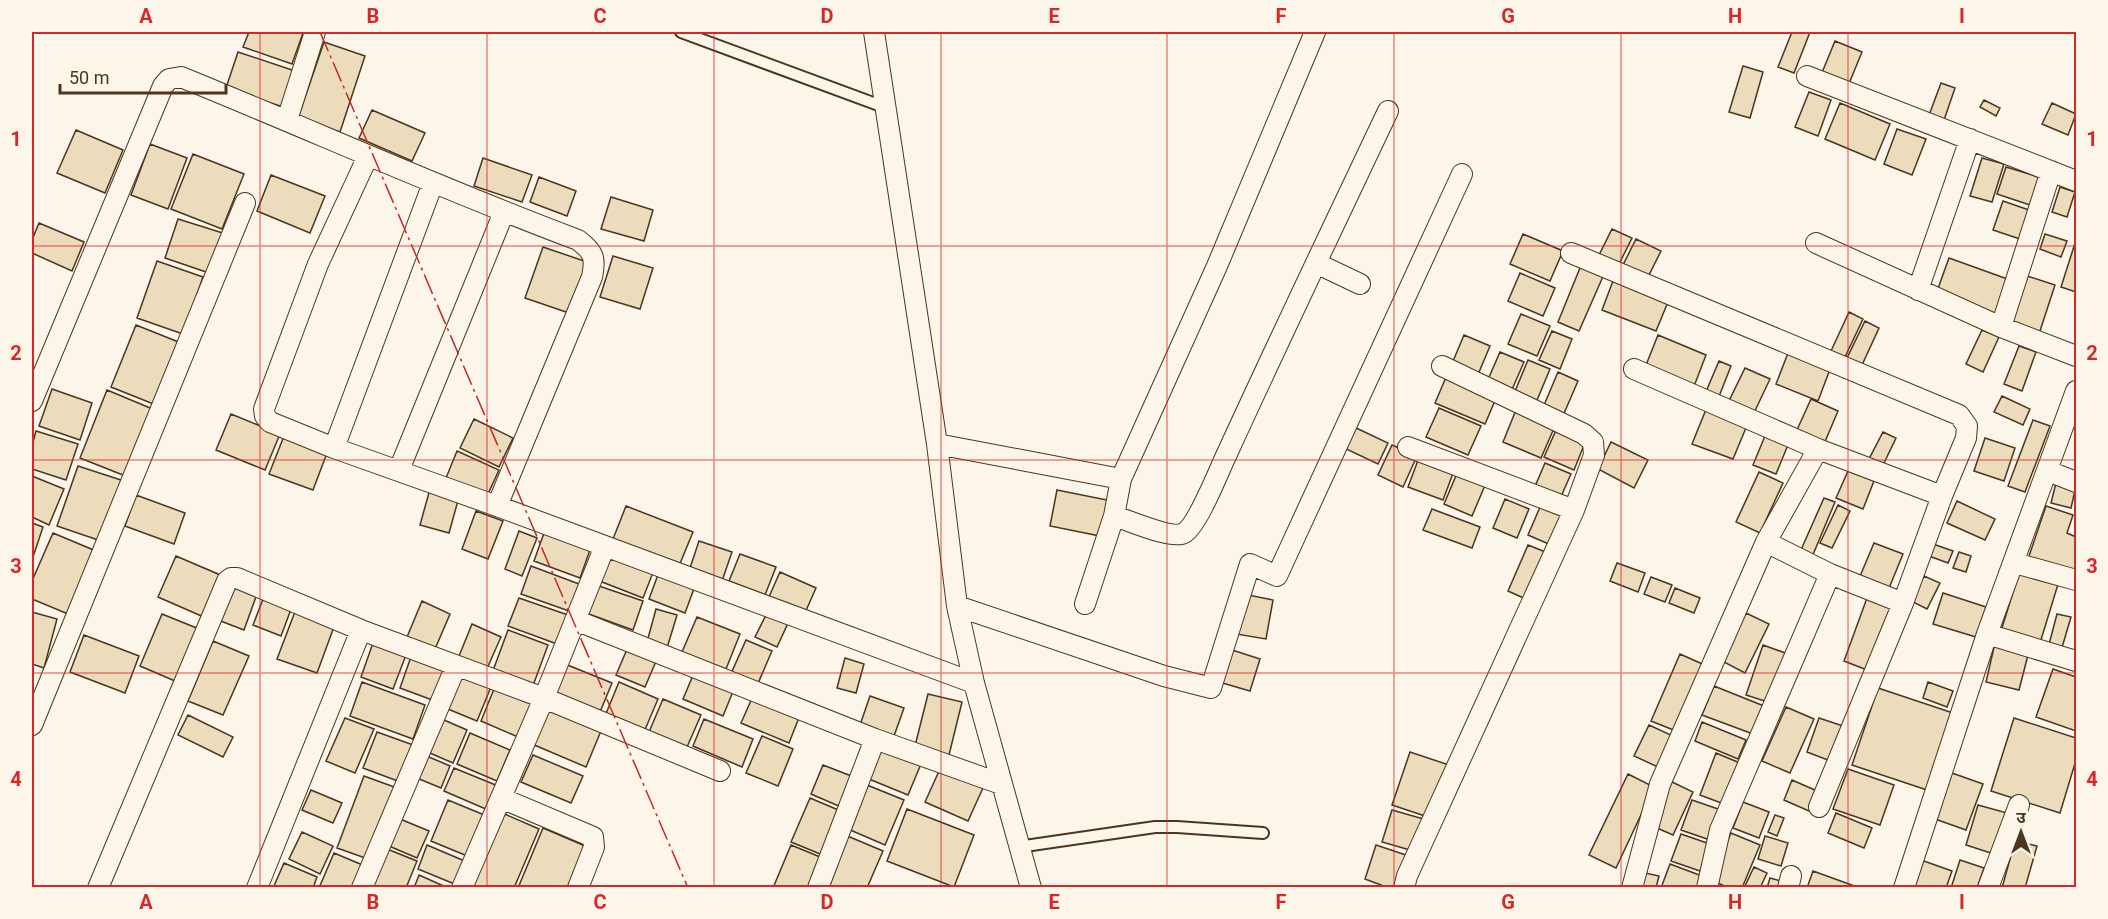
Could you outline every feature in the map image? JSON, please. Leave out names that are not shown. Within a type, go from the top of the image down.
[{"type":"street","points":[[287,120],[315,32]]},
{"type":"street","points":[[874,32],[938,444],[957,606],[974,683],[1031,888]]},
{"type":"street","points":[[1085,604],[1114,516],[1121,480],[1217,266],[1315,32]]},
{"type":"street","points":[[1807,76],[2076,181]]},
{"type":"street","points":[[32,400],[163,86],[169,79],[181,77],[433,183],[578,240],[588,247],[595,261],[592,277],[497,506]]},
{"type":"street","points":[[1114,516],[1171,535],[1182,535],[1190,528],[1212,487],[1297,300],[1388,111]]},
{"type":"street","points":[[1918,290],[1970,140]]},
{"type":"street","points":[[368,156],[318,264],[264,408],[264,416],[270,422],[334,448],[974,683]]},
{"type":"street","points":[[2001,327],[2051,171]]},
{"type":"street","points":[[957,606],[1164,676],[1211,688],[1250,564],[1277,576],[1462,174]]},
{"type":"street","points":[[334,448],[433,183]]},
{"type":"street","points":[[32,725],[245,203]]},
{"type":"street","points":[[399,470],[504,212]]},
{"type":"street","points":[[1816,243],[2001,327],[2076,356]]},
{"type":"street","points":[[1571,253],[1959,415],[1967,426],[1966,438],[1903,603],[1819,807]]},
{"type":"street","points":[[1316,263],[1360,284]]},
{"type":"street","points":[[1404,888],[1407,876],[1574,510],[1594,455],[1593,442],[1584,434],[1442,366]]},
{"type":"street","points":[[1634,369],[1818,449],[1942,496]]},
{"type":"street","points":[[1904,888],[1987,634],[2075,397]]},
{"type":"street","points":[[938,444],[1121,480]]},
{"type":"street","points":[[1408,447],[1574,510]]},
{"type":"street","points":[[1632,888],[1660,784],[1766,542],[1818,449]]},
{"type":"street","points":[[2048,471],[2076,482]]},
{"type":"street","points":[[1766,542],[1830,574],[1903,603]]},
{"type":"street","points":[[462,888],[544,698],[605,546]]},
{"type":"street","points":[[2015,563],[2076,580]]},
{"type":"street","points":[[1707,888],[1720,830],[1830,574]]},
{"type":"street","points":[[98,888],[227,582],[231,578],[237,578],[361,630],[544,698],[720,771]]},
{"type":"street","points":[[575,620],[875,739],[1001,784]]},
{"type":"street","points":[[257,888],[361,630]]},
{"type":"street","points":[[1987,634],[2076,661]]},
{"type":"street","points":[[362,888],[456,666]]},
{"type":"street","points":[[818,888],[875,739]]},
{"type":"street","points":[[501,798],[593,837],[594,847],[578,888]]},
{"type":"street","points":[[1988,888],[2019,806]]},
{"type":"lane","points":[[681,32],[884,107]]},
{"type":"lane","points":[[1018,847],[1155,827],[1177,826],[1263,833]]},
{"type":"building","points":[[249,32],[303,33],[292,64],[243,47]]},
{"type":"building","points":[[1792,32],[1810,32],[1794,73],[1778,67]]},
{"type":"building","points":[[1835,41],[1862,52],[1848,86],[1821,75]]},
{"type":"building","points":[[324,42],[365,56],[340,132],[298,118]]},
{"type":"building","points":[[238,52],[298,72],[286,108],[226,88]]},
{"type":"building","points":[[1743,66],[1763,72],[1750,118],[1729,112]]},
{"type":"building","points":[[1941,83],[1955,88],[1943,123],[1928,118]]},
{"type":"building","points":[[1809,92],[1831,100],[1818,136],[1795,127]]},
{"type":"building","points":[[1984,100],[2000,108],[1996,116],[1980,107]]},
{"type":"building","points":[[1840,103],[1890,124],[1875,160],[1825,139]]},
{"type":"building","points":[[2052,103],[2076,114],[2068,135],[2042,124]]},
{"type":"building","points":[[372,110],[425,133],[412,161],[359,138]]},
{"type":"building","points":[[1897,129],[1926,139],[1912,175],[1884,164]]},
{"type":"building","points":[[76,130],[123,150],[105,193],[57,173]]},
{"type":"building","points":[[150,144],[187,158],[168,209],[131,195]]},
{"type":"building","points":[[193,154],[244,174],[222,229],[171,209]]},
{"type":"building","points":[[483,158],[532,175],[522,202],[474,186]]},
{"type":"building","points":[[1982,158],[2004,164],[1992,202],[1970,196]]},
{"type":"building","points":[[2006,167],[2042,178],[2033,206],[1997,194]]},
{"type":"building","points":[[271,175],[325,196],[310,233],[257,211]]},
{"type":"building","points":[[539,177],[576,191],[567,216],[530,202]]},
{"type":"building","points":[[2060,187],[2075,192],[2067,217],[2052,212]]},
{"type":"building","points":[[611,197],[653,210],[644,241],[601,229]]},
{"type":"building","points":[[2003,201],[2029,210],[2020,239],[1993,230]]},
{"type":"building","points":[[178,219],[226,234],[212,274],[165,258]]},
{"type":"building","points":[[39,223],[84,242],[72,271],[32,253],[32,240]]},
{"type":"building","points":[[1612,229],[1632,238],[1618,266],[1598,257]]},
{"type":"building","points":[[1523,234],[1563,251],[1550,281],[1510,264]]},
{"type":"building","points":[[2045,234],[2067,241],[2061,257],[2040,249]]},
{"type":"building","points":[[1636,239],[1661,251],[1647,279],[1622,267]]},
{"type":"building","points":[[2076,240],[2076,292],[2061,287]]},
{"type":"building","points":[[543,247],[587,262],[569,313],[525,298]]},
{"type":"building","points":[[613,256],[653,268],[640,309],[600,297]]},
{"type":"building","points":[[1949,258],[2013,281],[2000,317],[1936,294]]},
{"type":"building","points":[[157,261],[203,277],[183,334],[137,318]]},
{"type":"building","points":[[1582,263],[1605,272],[1579,331],[1558,322]]},
{"type":"building","points":[[1520,273],[1555,288],[1543,316],[1508,301]]},
{"type":"building","points":[[2024,275],[2055,285],[2039,334],[2008,324]]},
{"type":"building","points":[[1613,281],[1668,302],[1656,331],[1602,310]]},
{"type":"building","points":[[1849,312],[1863,319],[1845,357],[1831,351]]},
{"type":"building","points":[[1521,314],[1550,326],[1537,356],[1508,344]]},
{"type":"building","points":[[1865,321],[1879,328],[1862,365],[1847,358]]},
{"type":"building","points":[[136,325],[181,343],[156,405],[111,387]]},
{"type":"building","points":[[1982,330],[1999,337],[1983,372],[1966,364]]},
{"type":"building","points":[[1552,331],[1572,339],[1560,369],[1539,360]]},
{"type":"building","points":[[1464,335],[1490,346],[1477,377],[1451,366]]},
{"type":"building","points":[[1658,335],[1706,355],[1693,389],[1644,370]]},
{"type":"building","points":[[2019,346],[2036,352],[2022,391],[2004,384]]},
{"type":"building","points":[[1790,348],[1832,364],[1818,401],[1776,384]]},
{"type":"building","points":[[1500,352],[1524,362],[1510,394],[1486,384]]},
{"type":"building","points":[[1528,360],[1550,369],[1535,405],[1513,396]]},
{"type":"building","points":[[1719,361],[1731,366],[1718,399],[1705,394]]},
{"type":"building","points":[[1745,368],[1770,379],[1753,415],[1728,403]]},
{"type":"building","points":[[1558,372],[1578,381],[1562,418],[1542,410]]},
{"type":"building","points":[[1447,375],[1497,396],[1485,424],[1435,403]]},
{"type":"building","points":[[52,389],[92,403],[80,440],[39,426]]},
{"type":"building","points":[[107,390],[155,410],[128,477],[80,458]]},
{"type":"building","points":[[2002,396],[2030,409],[2023,425],[1994,412]]},
{"type":"building","points":[[1811,399],[1838,411],[1824,444],[1796,432]]},
{"type":"building","points":[[1707,407],[1748,423],[1733,459],[1692,444]]},
{"type":"building","points":[[1439,408],[1481,426],[1468,455],[1426,437]]},
{"type":"building","points":[[1516,410],[1555,426],[1541,458],[1503,442]]},
{"type":"building","points":[[231,414],[280,434],[265,470],[216,450]]},
{"type":"building","points":[[474,419],[513,438],[499,467],[460,448]]},
{"type":"building","points":[[2033,420],[2050,426],[2025,492],[2008,486]]},
{"type":"building","points":[[1352,426],[1388,443],[1378,464],[1342,447]]},
{"type":"building","points":[[1557,428],[1586,440],[1574,470],[1544,457]]},
{"type":"building","points":[[36,431],[78,444],[66,480],[32,469],[32,446]]},
{"type":"building","points":[[1767,431],[1790,440],[1776,474],[1753,465]]},
{"type":"building","points":[[1883,432],[1896,438],[1883,465],[1869,459]]},
{"type":"building","points":[[284,436],[327,453],[313,490],[269,474]]},
{"type":"building","points":[[1985,438],[2015,448],[2004,481],[1974,471]]},
{"type":"building","points":[[1611,442],[1648,460],[1634,488],[1598,469]]},
{"type":"building","points":[[1392,445],[1417,456],[1403,487],[1378,475]]},
{"type":"building","points":[[457,451],[499,470],[487,496],[446,478]]},
{"type":"building","points":[[1420,455],[1455,468],[1443,500],[1408,487]]},
{"type":"building","points":[[1545,463],[1571,474],[1559,501],[1533,491]]},
{"type":"building","points":[[78,466],[124,481],[104,542],[57,526]]},
{"type":"building","points":[[1458,471],[1486,483],[1472,516],[1444,504]]},
{"type":"building","points":[[1848,471],[1874,481],[1863,509],[1836,498]]},
{"type":"building","points":[[1759,472],[1783,483],[1760,533],[1736,522]]},
{"type":"building","points":[[32,476],[64,489],[49,525],[32,517]]},
{"type":"building","points":[[2057,479],[2076,486],[2071,508],[2051,503]]},
{"type":"building","points":[[430,489],[459,497],[449,533],[420,525]]},
{"type":"building","points":[[1057,490],[1112,501],[1105,537],[1050,526]]},
{"type":"building","points":[[136,495],[185,513],[174,544],[125,526]]},
{"type":"building","points":[[1824,498],[1835,502],[1812,557],[1800,552]]},
{"type":"building","points":[[1505,499],[1529,509],[1517,538],[1493,528]]},
{"type":"building","points":[[1957,501],[1995,519],[1985,540],[1947,523]]},
{"type":"building","points":[[1838,505],[1850,511],[1832,548],[1820,543]]},
{"type":"building","points":[[626,506],[693,532],[679,566],[613,539]]},
{"type":"building","points":[[2046,506],[2073,515],[2067,533],[2076,537],[2076,574],[2028,559]]},
{"type":"building","points":[[1540,507],[1563,517],[1551,545],[1528,535]]},
{"type":"building","points":[[1432,509],[1480,527],[1472,548],[1423,530]]},
{"type":"building","points":[[476,511],[503,521],[488,559],[462,549]]},
{"type":"building","points":[[32,523],[43,527],[32,560]]},
{"type":"building","points":[[519,531],[537,538],[522,576],[505,569]]},
{"type":"building","points":[[53,533],[96,551],[68,614],[32,599],[32,581]]},
{"type":"building","points":[[544,533],[590,550],[580,578],[534,561]]},
{"type":"building","points":[[699,541],[732,552],[722,581],[689,571]]},
{"type":"building","points":[[1874,543],[1903,554],[1887,593],[1858,581]]},
{"type":"building","points":[[1933,544],[1953,551],[1948,563],[1929,556]]},
{"type":"building","points":[[1528,545],[1548,553],[1528,600],[1508,591]]},
{"type":"building","points":[[608,552],[654,570],[643,598],[597,580]]},
{"type":"building","points":[[1959,552],[1971,556],[1966,572],[1953,568]]},
{"type":"building","points":[[740,554],[776,567],[765,595],[729,581]]},
{"type":"building","points":[[176,556],[225,577],[206,618],[158,597]]},
{"type":"building","points":[[1617,563],[1645,573],[1638,592],[1610,581]]},
{"type":"building","points":[[531,566],[579,584],[569,611],[521,594]]},
{"type":"building","points":[[2020,570],[2059,581],[2040,643],[2001,631]]},
{"type":"building","points":[[659,572],[695,586],[685,613],[649,599]]},
{"type":"building","points":[[780,572],[816,588],[804,615],[768,599]]},
{"type":"building","points":[[1924,576],[1940,583],[1927,609],[1911,601]]},
{"type":"building","points":[[1651,577],[1672,585],[1665,602],[1644,594]]},
{"type":"building","points":[[231,584],[257,594],[244,630],[218,620]]},
{"type":"building","points":[[596,585],[643,601],[633,630],[586,613]]},
{"type":"building","points":[[1675,588],[1700,598],[1694,613],[1669,603]]},
{"type":"building","points":[[1943,593],[1986,607],[1976,637],[1933,624]]},
{"type":"building","points":[[265,594],[293,604],[281,636],[253,625]]},
{"type":"building","points":[[1243,594],[1273,600],[1266,639],[1236,634]]},
{"type":"building","points":[[519,598],[568,615],[557,644],[508,626]]},
{"type":"building","points":[[1867,598],[1891,607],[1867,670],[1844,661]]},
{"type":"building","points":[[422,601],[450,614],[435,649],[407,637]]},
{"type":"building","points":[[296,609],[335,624],[317,673],[277,659]]},
{"type":"building","points":[[656,609],[677,615],[667,648],[647,642]]},
{"type":"building","points":[[768,611],[789,621],[777,647],[755,637]]},
{"type":"building","points":[[32,612],[57,619],[44,668],[32,664]]},
{"type":"building","points":[[1746,613],[1769,624],[1745,673],[1722,661]]},
{"type":"building","points":[[162,614],[204,631],[182,684],[140,666]]},
{"type":"building","points":[[2057,614],[2071,617],[2061,651],[2048,648]]},
{"type":"building","points":[[697,617],[740,634],[726,669],[682,652]]},
{"type":"building","points":[[472,624],[501,637],[485,673],[457,661]]},
{"type":"building","points":[[508,630],[548,645],[531,691],[491,676]]},
{"type":"building","points":[[84,635],[139,656],[125,693],[70,672]]},
{"type":"building","points":[[746,640],[772,651],[756,688],[730,676]]},
{"type":"building","points":[[213,641],[249,656],[223,715],[188,701]]},
{"type":"building","points":[[373,643],[406,655],[393,689],[361,677]]},
{"type":"building","points":[[1995,643],[2029,651],[2019,690],[1986,682]]},
{"type":"building","points":[[1763,645],[1788,654],[1771,703],[1746,695]]},
{"type":"building","points":[[628,647],[657,659],[645,687],[616,675]]},
{"type":"building","points":[[1229,649],[1260,659],[1250,691],[1219,682]]},
{"type":"building","points":[[412,654],[447,667],[435,701],[400,688]]},
{"type":"building","points":[[1680,654],[1709,667],[1681,733],[1651,721]]},
{"type":"building","points":[[845,658],[864,664],[856,693],[837,688]]},
{"type":"building","points":[[565,664],[612,683],[600,712],[553,693]]},
{"type":"building","points":[[2053,669],[2076,677],[2076,731],[2036,717]]},
{"type":"building","points":[[457,673],[491,687],[477,721],[443,707]]},
{"type":"building","points":[[694,673],[734,689],[723,716],[683,699]]},
{"type":"building","points":[[362,682],[425,705],[413,739],[350,716]]},
{"type":"building","points":[[619,682],[658,699],[644,732],[605,716]]},
{"type":"building","points":[[1928,682],[1953,691],[1947,707],[1923,698]]},
{"type":"building","points":[[1714,686],[1764,706],[1753,734],[1702,715]]},
{"type":"building","points":[[1878,688],[1953,713],[1927,790],[1852,765]]},
{"type":"building","points":[[494,689],[531,704],[518,737],[481,721]]},
{"type":"building","points":[[928,694],[962,702],[949,755],[915,746]]},
{"type":"building","points":[[753,696],[800,715],[789,743],[741,723]]},
{"type":"building","points":[[870,696],[904,708],[894,736],[860,725]]},
{"type":"building","points":[[663,699],[701,715],[687,747],[649,732]]},
{"type":"building","points":[[1786,707],[1814,719],[1790,773],[1762,761]]},
{"type":"building","points":[[547,708],[601,731],[586,767],[532,744]]},
{"type":"building","points":[[188,715],[233,737],[223,757],[178,735]]},
{"type":"building","points":[[437,717],[467,730],[453,763],[423,750]]},
{"type":"building","points":[[345,718],[374,729],[355,773],[326,761]]},
{"type":"building","points":[[1819,718],[1846,727],[1833,762],[1807,752]]},
{"type":"building","points":[[2014,718],[2076,738],[2076,760],[2060,813],[1991,791]]},
{"type":"building","points":[[704,719],[753,739],[742,767],[693,746]]},
{"type":"building","points":[[1702,722],[1746,740],[1738,759],[1695,741]]},
{"type":"building","points":[[1649,725],[1673,736],[1658,767],[1634,756]]},
{"type":"building","points":[[377,732],[416,746],[403,783],[363,768]]},
{"type":"building","points":[[470,733],[510,750],[497,781],[457,764]]},
{"type":"building","points":[[762,736],[793,749],[778,786],[746,773]]},
{"type":"building","points":[[877,746],[921,764],[908,795],[864,777]]},
{"type":"building","points":[[1410,752],[1449,765],[1431,818],[1392,805]]},
{"type":"building","points":[[1716,753],[1740,763],[1724,804],[1700,795]]},
{"type":"building","points":[[422,754],[450,766],[441,788],[412,776]]},
{"type":"building","points":[[533,755],[583,776],[571,803],[521,782]]},
{"type":"building","points":[[823,765],[854,777],[841,807],[811,794]]},
{"type":"building","points":[[454,768],[498,786],[488,810],[444,791]]},
{"type":"building","points":[[940,769],[983,788],[968,821],[925,802]]},
{"type":"building","points":[[1848,769],[1894,785],[1880,825],[1833,809]]},
{"type":"building","points":[[1952,773],[1983,784],[1966,830],[1935,819]]},
{"type":"building","points":[[1628,774],[1654,787],[1616,868],[1589,855]]},
{"type":"building","points":[[364,776],[397,788],[371,860],[337,848]]},
{"type":"building","points":[[1792,780],[1817,791],[1809,811],[1784,800]]},
{"type":"building","points":[[1670,781],[1693,792],[1673,835],[1650,825]]},
{"type":"building","points":[[867,785],[904,800],[885,845],[848,829]]},
{"type":"building","points":[[311,790],[342,803],[333,823],[302,810]]},
{"type":"building","points":[[810,798],[843,812],[825,856],[791,842]]},
{"type":"building","points":[[448,800],[489,817],[472,858],[431,841]]},
{"type":"building","points":[[1692,800],[1721,810],[1710,840],[1681,830]]},
{"type":"building","points":[[1743,802],[1769,812],[1759,838],[1733,828]]},
{"type":"building","points":[[1978,805],[2007,813],[1994,854],[1966,845]]},
{"type":"building","points":[[907,809],[974,835],[954,887],[887,861]]},
{"type":"building","points":[[1392,810],[1427,820],[1417,852],[1382,842]]},
{"type":"building","points":[[500,812],[539,829],[514,888],[474,888],[469,885]]},
{"type":"building","points":[[1836,813],[1872,828],[1864,848],[1828,833]]},
{"type":"building","points":[[1775,815],[1784,818],[1777,836],[1768,832]]},
{"type":"building","points":[[400,819],[429,831],[417,858],[389,846]]},
{"type":"building","points":[[543,828],[585,846],[567,888],[518,888]]},
{"type":"building","points":[[302,832],[333,846],[320,874],[289,859]]},
{"type":"building","points":[[1731,833],[1760,845],[1742,888],[1729,888],[1711,880]]},
{"type":"building","points":[[1681,834],[1710,844],[1700,871],[1671,861]]},
{"type":"building","points":[[845,835],[883,851],[867,888],[829,888]]},
{"type":"building","points":[[1765,836],[1788,843],[1781,866],[1758,859]]},
{"type":"building","points":[[2015,841],[2037,846],[2025,888],[2002,888]]},
{"type":"building","points":[[427,845],[467,862],[457,885],[418,869]]},
{"type":"building","points":[[791,845],[825,859],[813,888],[773,888]]},
{"type":"building","points":[[1376,845],[1406,855],[1396,888],[1389,888],[1365,879]]},
{"type":"building","points":[[387,849],[417,861],[406,888],[370,888]]},
{"type":"building","points":[[334,853],[365,866],[356,888],[319,888]]},
{"type":"building","points":[[1921,860],[1952,871],[1946,888],[1919,888],[1912,885]]},
{"type":"building","points":[[1960,860],[1984,868],[1977,888],[1951,888]]},
{"type":"building","points":[[284,863],[317,877],[313,888],[274,886]]},
{"type":"building","points":[[1670,864],[1702,876],[1698,888],[1661,888]]},
{"type":"building","points":[[1754,867],[1767,873],[1760,888],[1744,888]]},
{"type":"building","points":[[1813,871],[1860,888],[1807,888]]},
{"type":"building","points":[[1641,872],[1659,876],[1656,888],[1637,888]]},
{"type":"building","points":[[419,875],[448,888],[414,888]]},
{"type":"building","points":[[1770,878],[1781,881],[1778,888],[1767,888]]},
{"type":"power","points":[[320,32],[688,888]]}]
